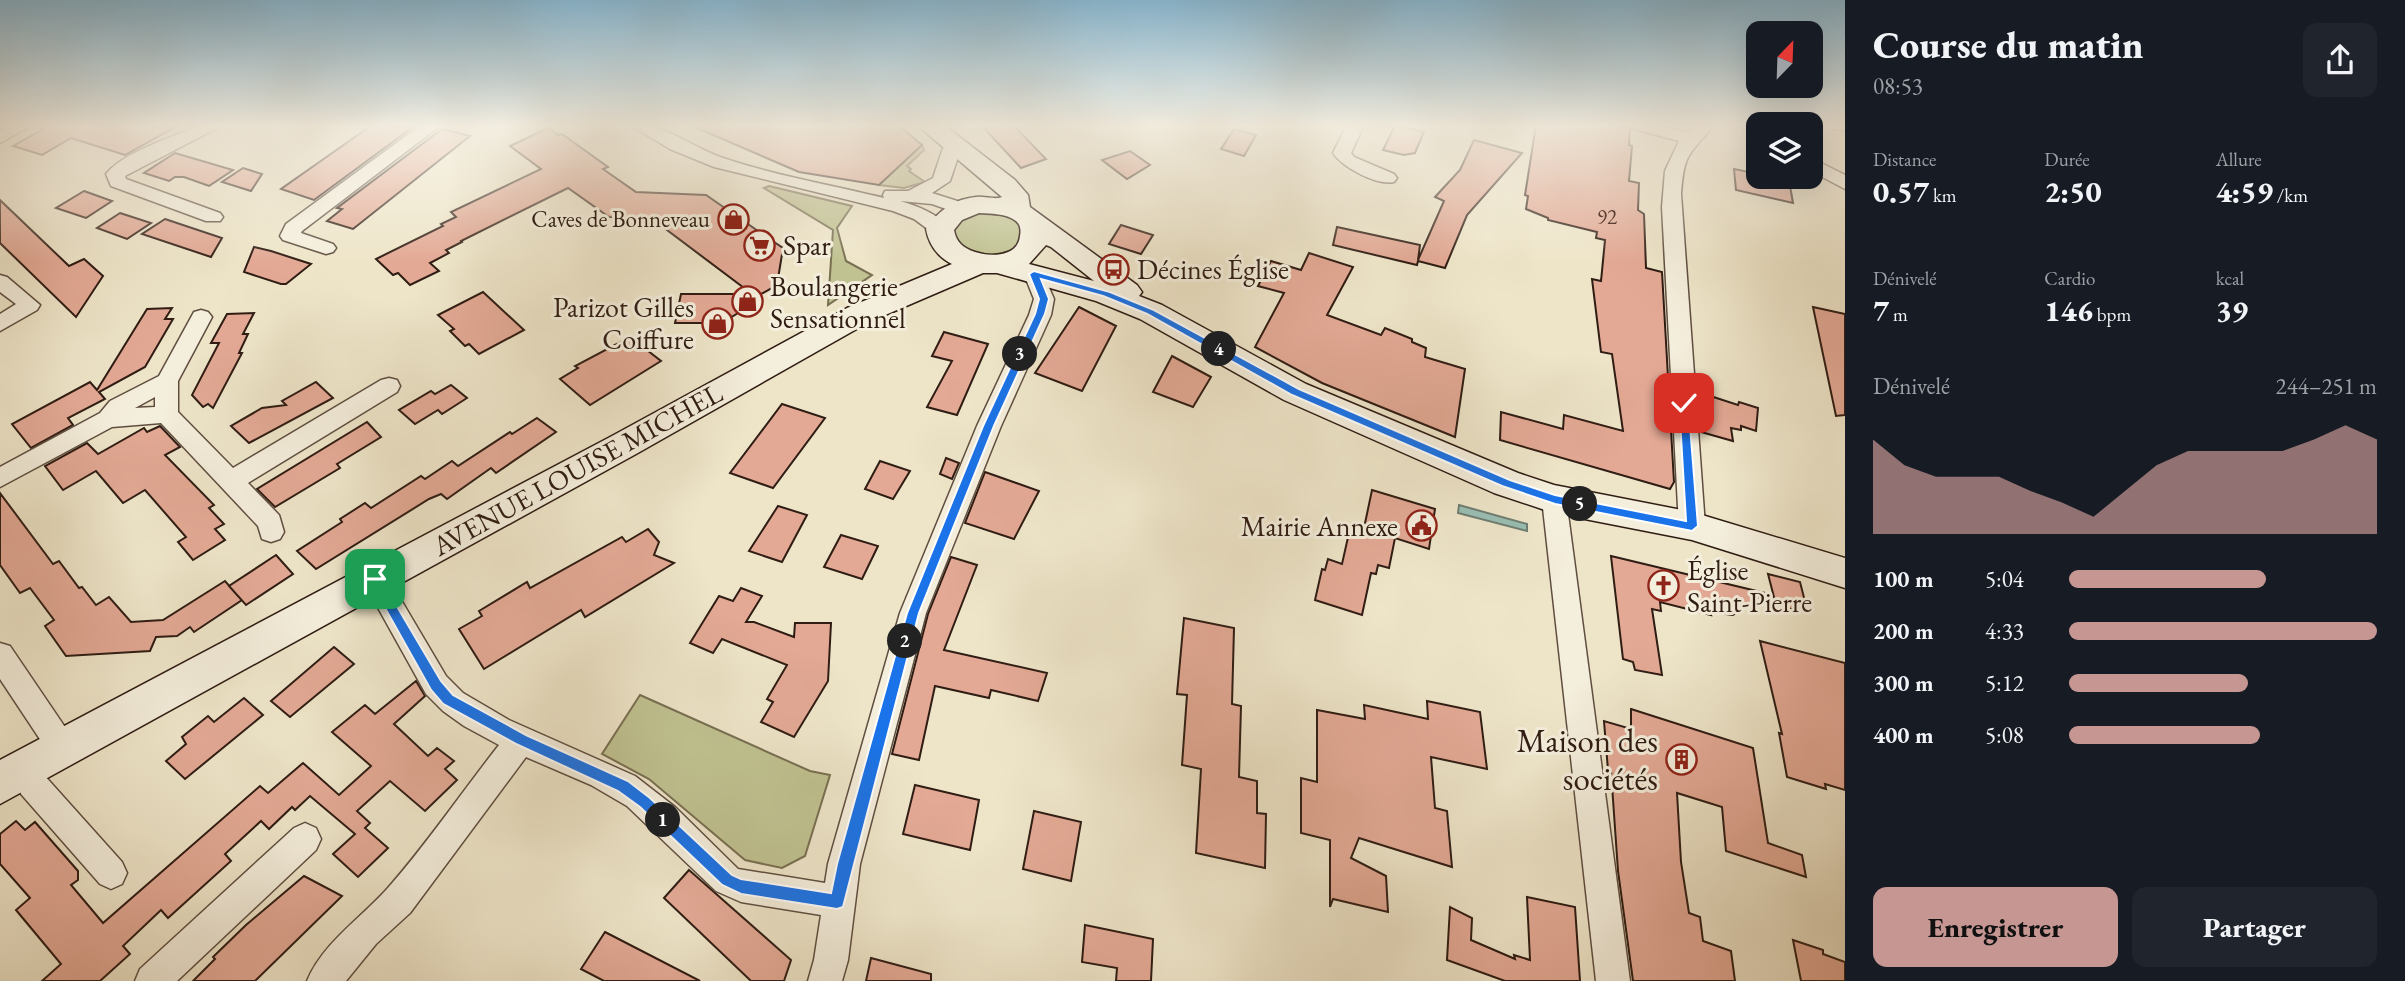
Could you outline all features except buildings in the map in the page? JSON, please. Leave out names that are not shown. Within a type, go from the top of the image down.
[{"type":"street","points":[[120,171],[115,174],[118,182],[213,217]]},
{"type":"street","points":[[326,248],[290,236],[293,228],[370,171]]},
{"type":"street","points":[[754,171],[848,192],[910,210],[941,234],[954,254],[1106,294],[1151,312],[1320,404],[1486,475],[1555,499],[1692,526],[1845,573]]},
{"type":"street","points":[[912,196],[941,181],[941,171]]},
{"type":"street","points":[[959,171],[955,192],[963,209]]},
{"type":"street","points":[[986,171],[1015,195],[1036,242],[1031,250],[1010,261],[989,264]]},
{"type":"street","points":[[1372,171],[1388,178]]},
{"type":"street","points":[[1673,171],[1671,207],[1692,526]]},
{"type":"street","points":[[1824,171],[1845,183]]},
{"type":"street","points":[[848,192],[935,199],[963,209]]},
{"type":"street","points":[[941,234],[944,221],[963,209],[990,205],[1025,218],[1048,236],[1061,241],[1151,312]]},
{"type":"street","name":"AVENUE LOUISE MICHEL","points":[[858,315],[932,254],[941,234]]},
{"type":"street","name":"AVENUE LOUISE MICHEL","points":[[13,776],[858,315],[989,264]]},
{"type":"street","points":[[825,981],[831,960],[844,864],[913,613],[989,426],[1040,314],[1044,299],[1034,274]]},
{"type":"street","points":[[0,282],[30,306],[0,324]]},
{"type":"street","points":[[201,317],[167,381],[166,414],[270,522],[271,532]]},
{"type":"street","points":[[0,478],[108,419],[118,407],[167,381]]},
{"type":"street","points":[[232,481],[389,386]]},
{"type":"street","points":[[108,419],[166,414]]},
{"type":"street","points":[[1555,499],[1613,981]]},
{"type":"street","points":[[375,579],[436,685],[448,700],[521,740],[623,786],[645,803],[727,880],[741,886],[837,901]]},
{"type":"street","points":[[0,655],[63,749]]},
{"type":"street","points":[[324,981],[364,932],[398,901],[521,740]]},
{"type":"street","points":[[13,776],[32,784],[111,873]]},
{"type":"street","points":[[152,981],[305,839]]},
{"type":"green space","points":[[894,171],[909,171],[925,182],[904,188],[879,185]]},
{"type":"green space","points":[[769,186],[852,206],[837,228],[846,261],[872,275],[828,305],[833,230],[764,188]]},
{"type":"green space","points":[[989,211],[1011,218],[1022,228],[1024,234],[1014,248],[1006,252],[985,254],[965,248],[958,242],[956,224],[969,214]]},
{"type":"green space","points":[[640,695],[810,771],[830,775],[805,856],[782,868],[745,860],[649,779],[602,754]]},
{"type":"water","points":[[1459,505],[1527,524],[1527,531],[1458,513]]},
{"type":"place","name":"Caves de Bonneveau","points":[[733,219]]},
{"type":"place","name":"Spar","points":[[760,245]]},
{"type":"place","name":"Décines Église","points":[[1114,269]]},
{"type":"place","name":"Boulangerie Sensationnel","points":[[747,302]]},
{"type":"place","name":"Parizot Gilles Coiffure","points":[[717,323]]},
{"type":"place","name":"Mairie Annexe","points":[[1421,526]]},
{"type":"place","name":"Église Saint-Pierre","points":[[1664,586]]},
{"type":"place","name":"Maison des sociétés","points":[[1681,759]]},
{"type":"route","points":[[375,579],[436,685],[448,700],[521,740],[623,786],[645,803],[727,880],[741,886],[837,901],[844,864],[913,613],[989,426],[1040,314],[1044,299],[1034,274],[1106,294],[1151,312],[1296,392],[1506,483],[1555,499],[1692,526],[1684,403]]}]
